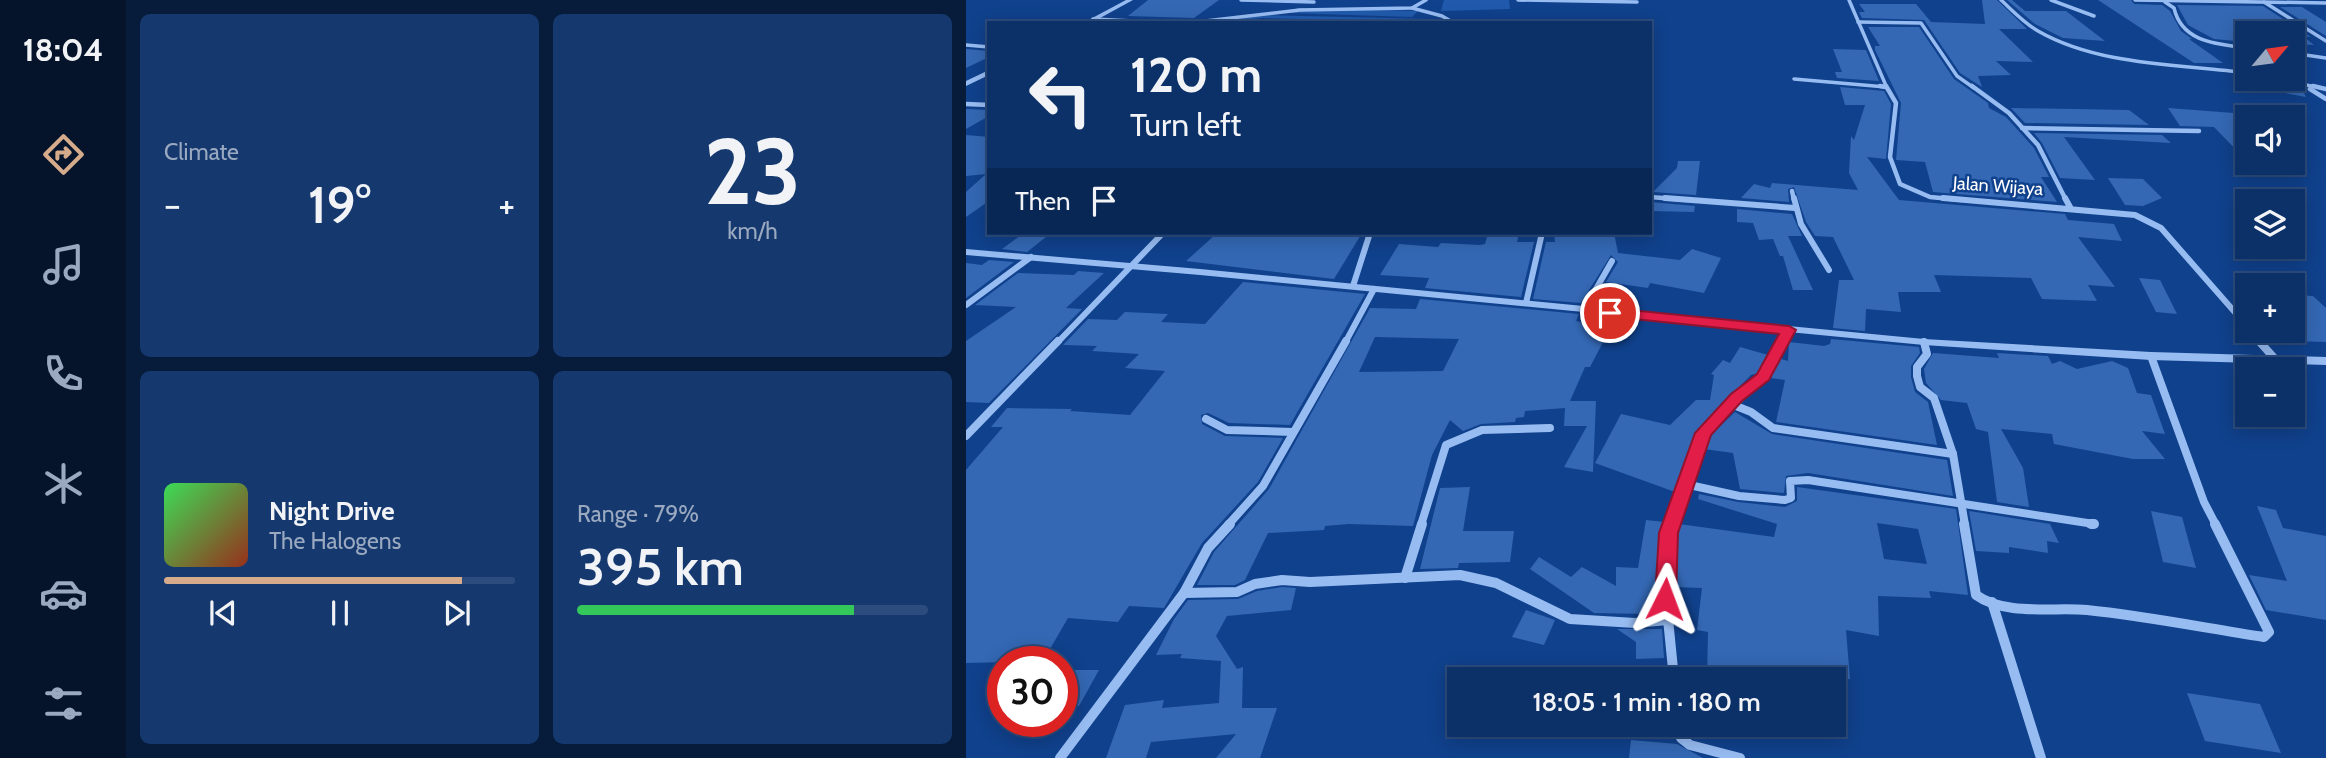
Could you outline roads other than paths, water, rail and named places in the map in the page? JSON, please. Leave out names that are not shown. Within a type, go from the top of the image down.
[{"type":"street","points":[[1090,21],[1130,0]]},
{"type":"street","points":[[1241,0],[1319,1]]},
{"type":"street","points":[[1412,8],[1426,0]]},
{"type":"street","points":[[1518,0],[1637,2]]},
{"type":"street","name":"Jalan Wijaya","points":[[1849,0],[1886,87],[1896,97],[1898,108],[1890,158],[1900,184],[1930,197],[2070,207],[2134,215],[2161,228],[2235,312]]},
{"type":"street","points":[[2001,0],[2036,30],[2084,48],[2119,57],[2235,72]]},
{"type":"street","points":[[2051,0],[2094,16]]},
{"type":"street","points":[[2135,0],[2326,3]]},
{"type":"street","points":[[1312,7],[1319,1]]},
{"type":"street","points":[[2162,1],[2174,8],[2176,17],[2198,41],[2235,46]]},
{"type":"street","points":[[2263,1],[2326,41]]},
{"type":"street","points":[[1199,21],[1254,11],[1312,7],[1412,8],[1443,16],[1451,21]]},
{"type":"street","points":[[1093,19],[1134,21]]},
{"type":"street","points":[[1858,22],[1921,23],[1957,76],[2009,113],[2038,145],[2070,207]]},
{"type":"street","points":[[966,45],[987,47]]},
{"type":"street","points":[[2305,55],[2326,58]]},
{"type":"street","points":[[966,84],[987,73]]},
{"type":"street","points":[[1794,79],[1886,87]]},
{"type":"street","points":[[2306,87],[2326,89]]},
{"type":"street","points":[[2306,87],[2326,99]]},
{"type":"street","points":[[966,104],[987,105]]},
{"type":"street","points":[[2022,128],[2199,131]]},
{"type":"street","points":[[1792,191],[1801,224],[1829,270]]},
{"type":"street","points":[[1652,197],[1795,208]]},
{"type":"street","points":[[966,436],[1161,235]]},
{"type":"street","points":[[1353,286],[1369,235]]},
{"type":"street","points":[[1526,303],[1542,235]]},
{"type":"street","points":[[966,252],[1353,286],[1924,342],[2151,356],[2235,358]]},
{"type":"street","points":[[966,305],[1031,257]]},
{"type":"street","points":[[1584,310],[1612,261]]},
{"type":"street","points":[[1060,758],[1184,593],[1208,548],[1263,486],[1322,386],[1374,289]]},
{"type":"street","points":[[1673,667],[1667,620],[1669,533],[1685,484],[1703,433],[1763,377],[1789,330]]},
{"type":"street","points":[[1924,342],[1927,354],[1917,367],[1917,376],[1920,387],[1934,398],[1953,454],[1976,596],[2017,607],[2087,610],[2264,637],[2269,632],[2204,502],[2151,356]]},
{"type":"street","points":[[2261,343],[2273,357]]},
{"type":"street","points":[[2305,360],[2326,361]]},
{"type":"street","points":[[1731,404],[1751,412],[1773,428],[1953,454]]},
{"type":"street","points":[[1206,419],[1227,430],[1293,432]]},
{"type":"street","points":[[1405,578],[1446,445],[1461,434],[1477,431],[1550,428]]},
{"type":"street","points":[[1685,484],[1739,496],[1785,500],[1791,498],[1790,481],[1808,480],[2094,524]]},
{"type":"street","points":[[1184,593],[1237,592],[1255,583],[1282,580],[1310,582],[1460,575],[1496,583],[1570,619],[1635,623],[1667,620]]},
{"type":"street","points":[[1992,602],[2041,758]]},
{"type":"street","points":[[1681,737],[1690,745],[1740,758]]}]
